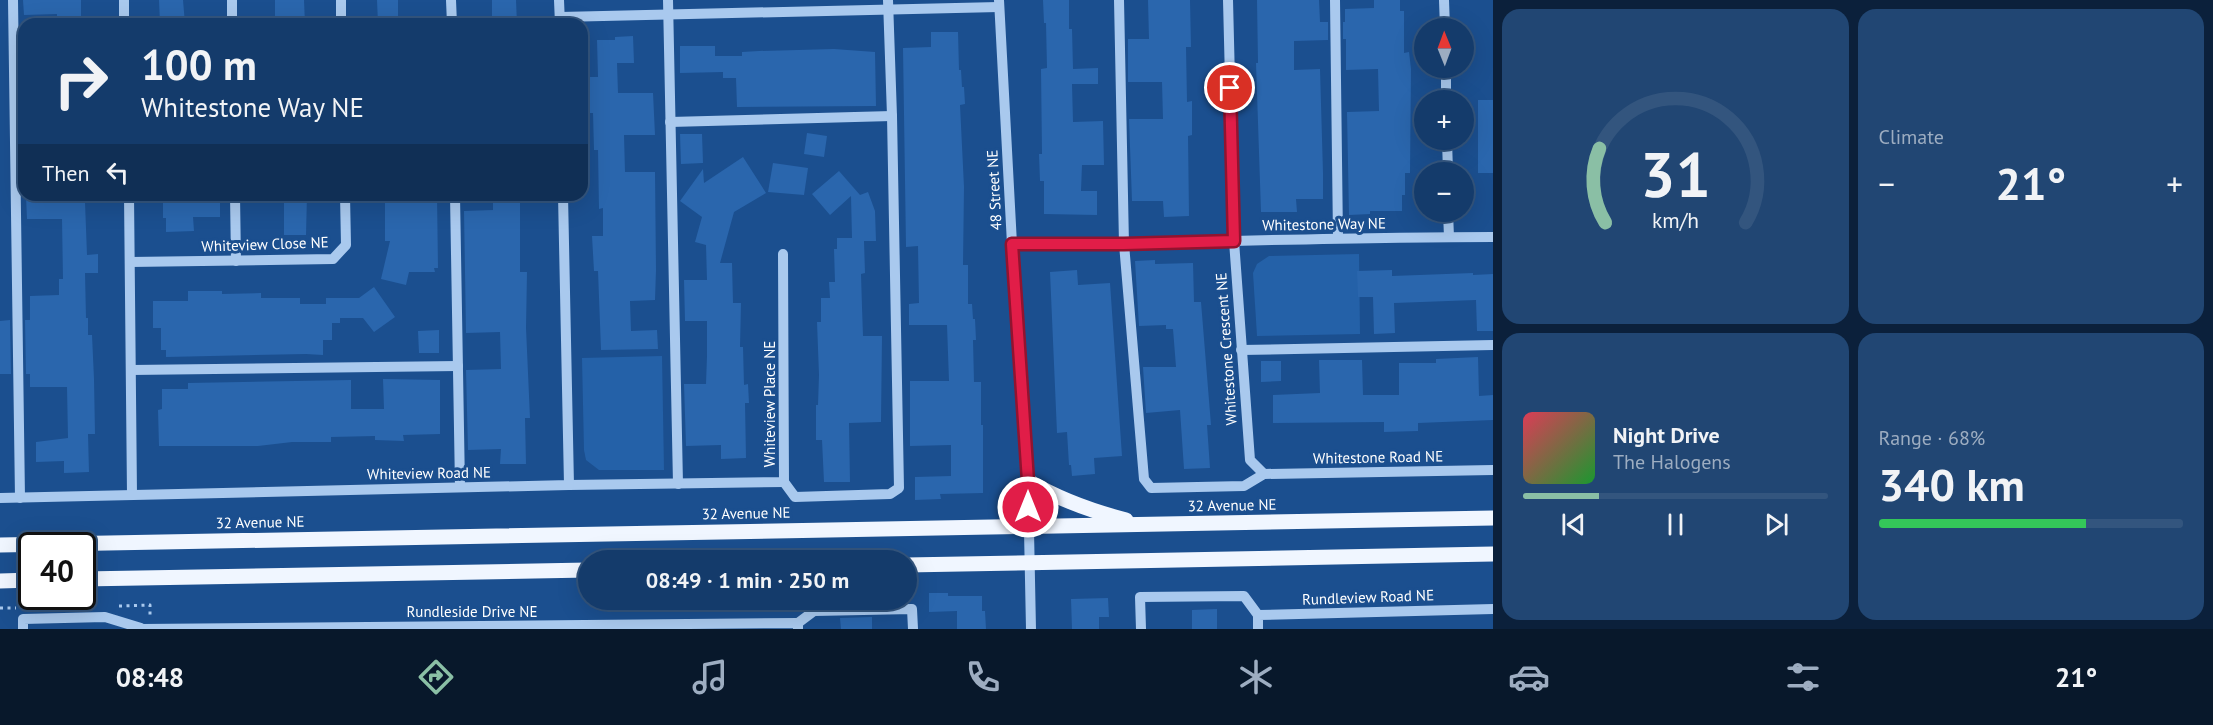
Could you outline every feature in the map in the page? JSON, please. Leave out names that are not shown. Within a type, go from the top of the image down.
[{"type":"main road","points":[[1028,481],[1059,498],[1093,512],[1147,525]]},
{"type":"main road","name":"32 Avenue NE","points":[[0,545],[1493,518]]},
{"type":"main road","points":[[917,565],[1493,554]]},
{"type":"main road","points":[[96,579],[578,570]]},
{"type":"main road","points":[[0,581],[18,580]]},
{"type":"street","points":[[13,0],[20,498]]},
{"type":"street","points":[[124,0],[124,18]]},
{"type":"street","points":[[232,0],[232,18]]},
{"type":"street","points":[[341,0],[342,18]]},
{"type":"street","points":[[451,0],[452,18]]},
{"type":"street","points":[[559,0],[560,18]]},
{"type":"street","points":[[668,0],[678,484]]},
{"type":"street","points":[[780,0],[781,12]]},
{"type":"street","points":[[1119,0],[1124,244],[1144,479],[1151,488],[1244,486],[1264,474]]},
{"type":"street","name":"Whitestone Crescent NE","points":[[1228,0],[1234,241],[1241,350],[1250,460],[1264,474]]},
{"type":"street","points":[[1335,0],[1338,238]]},
{"type":"street","points":[[1444,0],[1445,18]]},
{"type":"street","points":[[588,19],[781,12],[888,5],[999,4]]},
{"type":"street","name":"48 Street NE","points":[[999,4],[1028,481],[1031,629]]},
{"type":"street","points":[[784,482],[795,497],[890,494],[899,488],[888,5]]},
{"type":"street","points":[[670,122],[892,116]]},
{"type":"street","points":[[129,201],[132,495]]},
{"type":"street","points":[[235,201],[236,261]]},
{"type":"street","name":"Whiteview Close NE","points":[[130,262],[333,259],[346,245],[345,201]]},
{"type":"street","points":[[455,201],[460,488]]},
{"type":"street","points":[[563,201],[569,485]]},
{"type":"street","points":[[1448,222],[1449,237]]},
{"type":"street","name":"Whitestone Way NE","points":[[1012,244],[1493,237]]},
{"type":"street","name":"Whiteview Place NE","points":[[569,485],[784,482],[783,254]]},
{"type":"street","points":[[1241,350],[1493,345]]},
{"type":"street","points":[[131,370],[458,366]]},
{"type":"street","name":"Whitestone Road NE","points":[[1264,474],[1493,470]]},
{"type":"street","name":"Whiteview Road NE","points":[[0,498],[569,485]]},
{"type":"street","points":[[1141,629],[1140,597],[1244,596],[1258,615],[1258,629]]},
{"type":"street","points":[[798,626],[814,611],[912,609],[913,629]]},
{"type":"street","name":"Rundleview Road NE","points":[[1258,615],[1493,609]]},
{"type":"street","name":"Rundleside Drive NE","points":[[23,629],[23,619],[105,617],[141,629],[798,626]]},
{"type":"shaded area","points":[[1359,254],[1360,334],[1257,336],[1253,273],[1257,264],[1269,256]]},
{"type":"shaded area","points":[[662,356],[664,470],[599,470],[586,460],[584,450],[582,358]]},
{"type":"building","points":[[23,0],[81,0],[81,18],[57,18],[57,14],[24,15]]},
{"type":"building","points":[[159,0],[183,0],[184,18],[160,18]]},
{"type":"building","points":[[275,0],[304,0],[305,18],[275,18]]},
{"type":"building","points":[[377,0],[398,0],[398,18],[378,18]]},
{"type":"building","points":[[492,0],[516,0],[517,18],[492,18]]},
{"type":"building","points":[[1043,0],[1069,0],[1073,69],[1098,68],[1098,84],[1072,84],[1073,122],[1103,121],[1104,165],[1082,165],[1081,191],[1097,191],[1097,215],[1044,214],[1044,181],[1040,181],[1039,154],[1042,154],[1041,69],[1047,68]]},
{"type":"building","points":[[1148,0],[1190,0],[1191,47],[1186,47],[1187,102],[1192,101],[1192,135],[1188,136],[1189,216],[1164,217],[1163,201],[1132,201],[1129,119],[1163,119],[1162,82],[1128,82],[1128,39],[1149,39]]},
{"type":"building","points":[[1257,0],[1319,0],[1320,22],[1328,22],[1328,40],[1294,41],[1294,70],[1320,69],[1323,173],[1323,199],[1296,199],[1297,212],[1261,212],[1256,63],[1258,63]]},
{"type":"building","points":[[1374,0],[1400,0],[1400,11],[1404,11],[1404,53],[1409,52],[1411,69],[1410,173],[1405,173],[1402,211],[1370,211],[1370,214],[1349,215],[1347,112],[1379,111],[1378,69],[1346,70],[1346,39],[1343,39],[1343,22],[1345,22],[1345,9],[1374,8]]},
{"type":"building","points":[[931,32],[958,32],[959,70],[961,70],[962,87],[964,87],[965,104],[960,105],[964,187],[963,265],[968,265],[968,304],[972,304],[973,319],[975,319],[974,382],[981,382],[983,493],[940,494],[941,499],[915,500],[915,477],[951,476],[951,445],[910,446],[910,381],[949,381],[947,325],[909,325],[909,304],[919,303],[918,246],[906,247],[903,48],[931,47]]},
{"type":"building","points":[[633,36],[634,63],[617,63],[618,93],[653,93],[655,135],[624,135],[625,172],[655,172],[656,270],[655,300],[630,301],[631,331],[657,330],[658,349],[601,350],[598,271],[594,271],[592,236],[603,236],[603,208],[599,209],[598,150],[594,150],[593,113],[589,113],[589,77],[598,77],[597,40],[615,40],[615,37]]},
{"type":"building","points":[[680,46],[715,46],[715,56],[742,56],[742,52],[834,49],[875,52],[876,106],[737,107],[736,78],[723,78],[723,72],[680,73]]},
{"type":"building","points":[[1478,100],[1493,100],[1493,173],[1478,173]]},
{"type":"building","points":[[807,133],[827,136],[824,157],[804,154]]},
{"type":"building","points":[[680,134],[702,134],[703,163],[681,164]]},
{"type":"building","points":[[743,157],[766,193],[734,212],[720,263],[732,263],[733,303],[741,303],[740,347],[743,347],[744,385],[748,384],[749,403],[745,403],[746,458],[721,459],[721,445],[686,446],[684,384],[706,384],[707,321],[685,321],[684,280],[707,280],[706,245],[695,242],[702,217],[680,201],[703,169],[704,183]]},
{"type":"building","points":[[773,163],[808,168],[804,195],[768,192]]},
{"type":"building","points":[[839,171],[860,195],[868,192],[875,211],[876,241],[864,241],[865,273],[861,274],[863,336],[882,336],[881,422],[849,423],[850,482],[824,482],[822,440],[816,440],[819,375],[817,322],[821,322],[821,298],[830,298],[829,282],[835,282],[834,249],[837,249],[837,238],[852,238],[851,196],[830,215],[812,194]]},
{"type":"building","points":[[26,201],[85,202],[87,255],[98,254],[98,273],[85,273],[86,318],[88,318],[88,335],[92,335],[94,379],[95,434],[88,434],[89,472],[64,473],[64,461],[36,462],[36,442],[68,438],[67,387],[30,387],[30,374],[26,374],[25,320],[30,320],[30,296],[59,295],[59,279],[63,279],[62,219],[27,219]]},
{"type":"building","points":[[163,201],[220,202],[220,217],[193,217],[194,231],[166,232],[166,218],[163,218]]},
{"type":"building","points":[[284,201],[307,201],[306,235],[284,235]]},
{"type":"building","points":[[385,201],[437,201],[438,268],[434,268],[435,272],[409,272],[406,285],[381,279],[390,241],[385,241]]},
{"type":"building","points":[[493,201],[520,201],[520,272],[527,272],[526,328],[530,418],[525,418],[526,464],[500,464],[501,449],[468,450],[466,370],[501,369],[500,332],[466,333],[464,211],[493,210]]},
{"type":"building","points":[[1155,260],[1155,264],[1193,263],[1194,302],[1201,302],[1211,425],[1207,425],[1210,468],[1184,469],[1180,410],[1146,413],[1143,367],[1176,367],[1173,329],[1166,329],[1166,325],[1139,326],[1135,261]]},
{"type":"building","points":[[1077,270],[1078,285],[1110,283],[1122,456],[1094,458],[1095,474],[1072,476],[1067,432],[1057,433],[1050,272]]},
{"type":"building","points":[[1392,270],[1392,276],[1493,274],[1493,331],[1477,331],[1476,300],[1394,303],[1395,333],[1374,334],[1373,297],[1358,297],[1357,271]]},
{"type":"building","points":[[374,287],[395,317],[374,332],[363,318],[340,318],[340,323],[332,323],[332,340],[323,340],[323,355],[166,357],[166,350],[161,350],[161,328],[153,328],[153,301],[188,301],[188,291],[222,291],[222,294],[261,293],[261,298],[300,298],[300,304],[326,304],[326,298],[359,298]]},
{"type":"building","points":[[10,320],[11,374],[0,374],[0,321]]},
{"type":"building","points":[[439,330],[439,353],[419,353],[418,331]]},
{"type":"building","points":[[1478,357],[1479,396],[1493,395],[1493,420],[1418,423],[1418,431],[1384,432],[1384,422],[1273,423],[1273,395],[1320,393],[1319,360],[1362,360],[1363,395],[1399,395],[1399,363],[1436,363],[1436,359]]},
{"type":"building","points":[[1261,361],[1281,361],[1281,381],[1261,382]]},
{"type":"building","points":[[383,379],[440,380],[440,434],[403,435],[404,441],[375,440],[375,436],[331,437],[331,442],[292,442],[258,446],[159,446],[158,410],[162,409],[162,389],[188,389],[188,383],[351,380],[351,409],[384,409]]},
{"type":"building","points":[[929,593],[948,593],[948,596],[982,596],[982,611],[985,611],[986,629],[957,629],[957,611],[929,612]]},
{"type":"building","points":[[1108,598],[1109,617],[1099,617],[1099,629],[1072,629],[1071,599]]},
{"type":"building","points":[[1217,609],[1217,629],[1192,629],[1192,610]]},
{"type":"building","points":[[872,617],[872,629],[841,629],[840,618]]},
{"type":"route","points":[[1028,507],[1012,244],[1234,241],[1230,88]]}]
